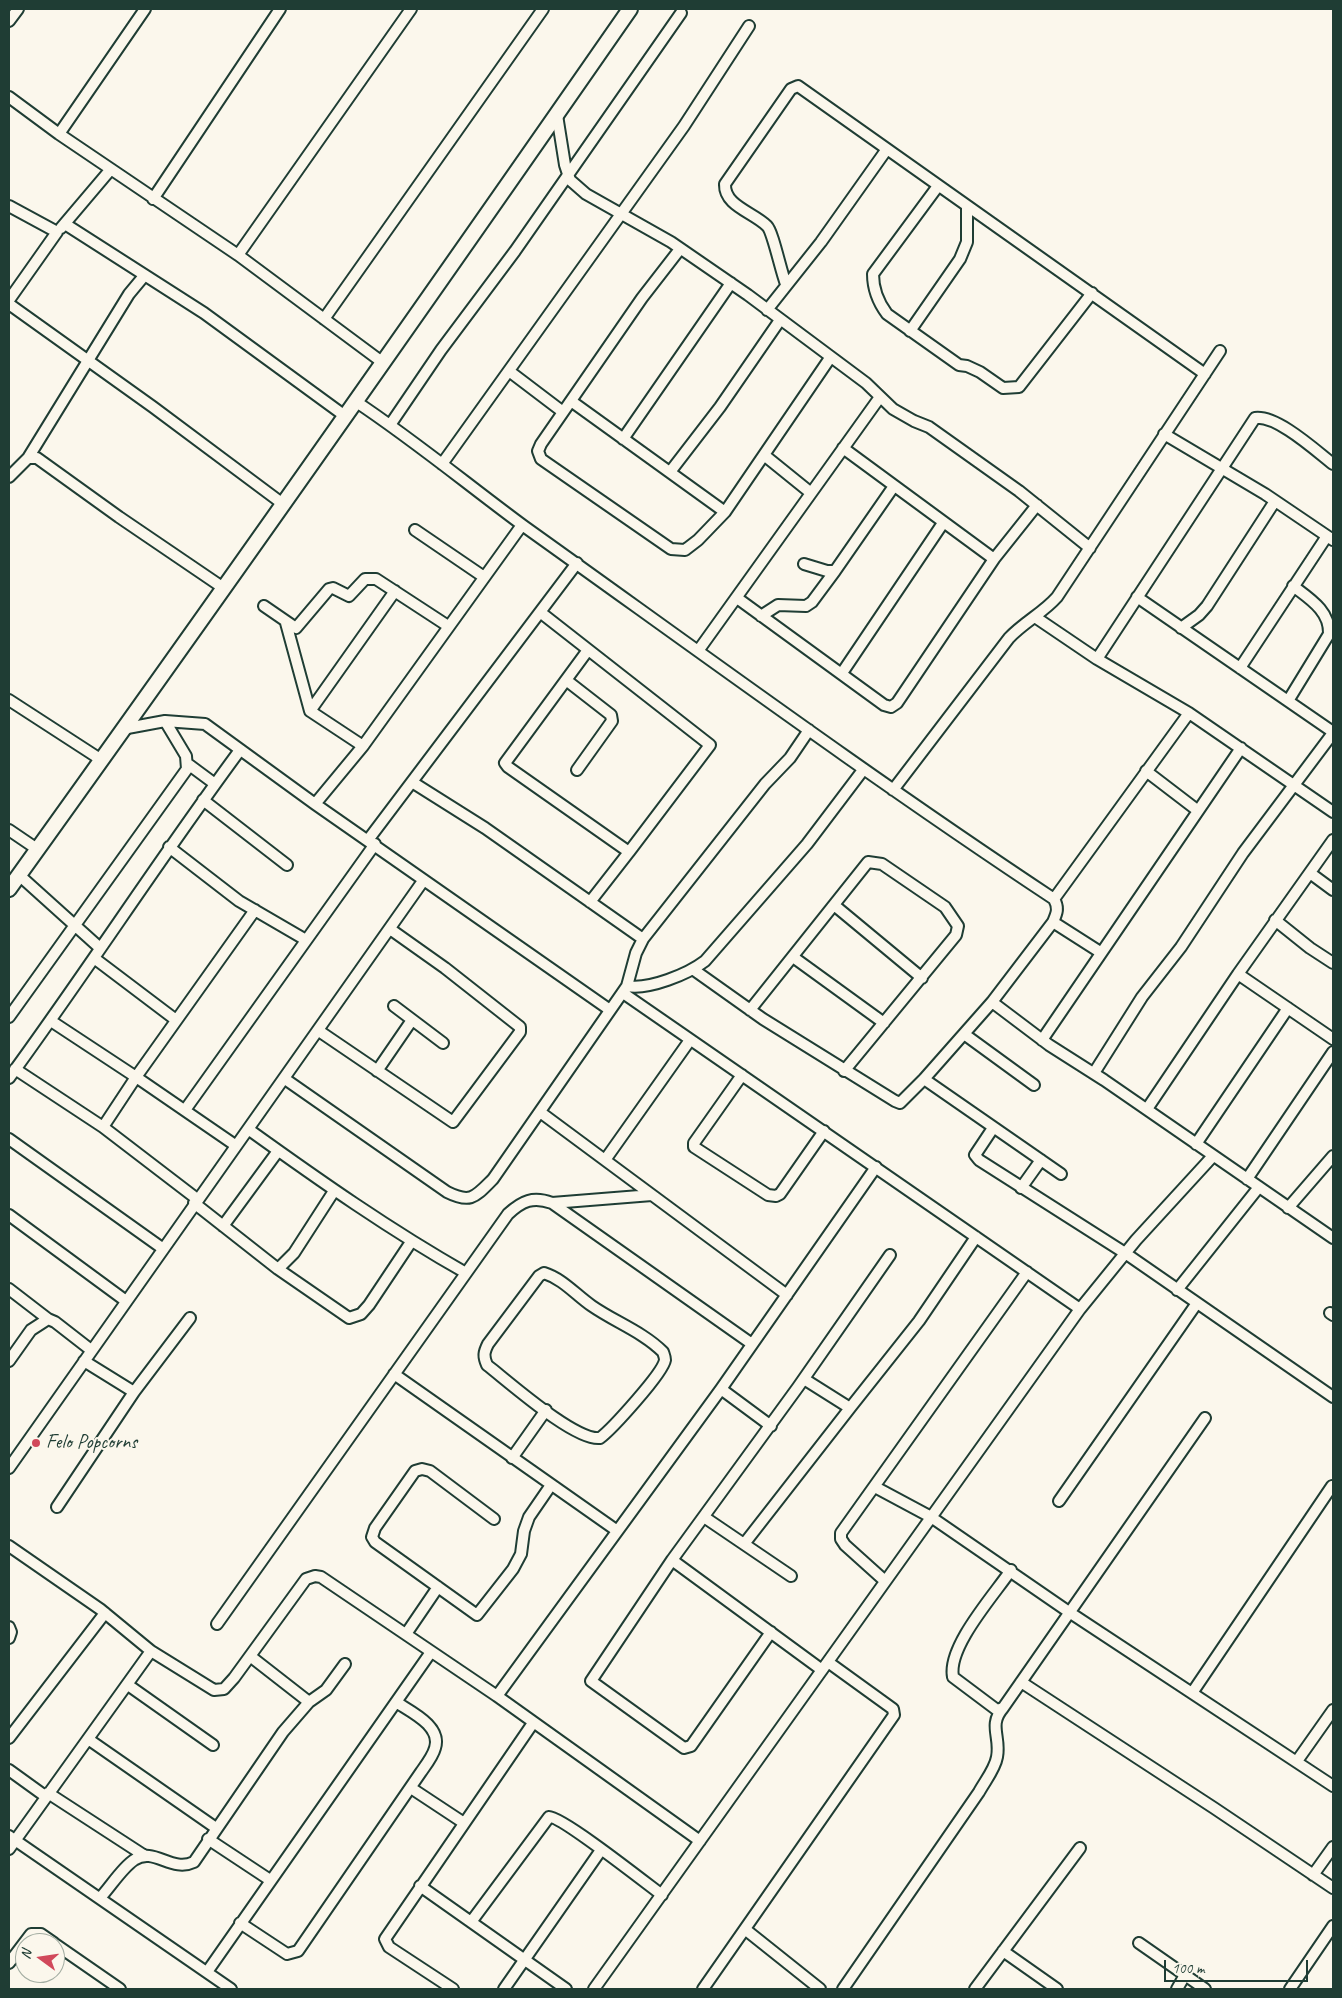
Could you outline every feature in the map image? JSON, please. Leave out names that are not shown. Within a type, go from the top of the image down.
[{"type":"street","points":[[9,22],[18,9]]},
{"type":"street","points":[[59,134],[145,9]]},
{"type":"street","points":[[153,198],[280,9]]},
{"type":"street","points":[[238,255],[411,9]]},
{"type":"street","points":[[324,319],[543,9]]},
{"type":"street","points":[[9,890],[222,587],[283,504],[630,9]]},
{"type":"street","points":[[390,425],[441,350],[681,13]]},
{"type":"street","points":[[442,464],[620,212],[684,126],[749,26]]},
{"type":"street","points":[[786,284],[775,252],[773,236],[768,227],[731,200],[724,192],[724,184],[791,89],[798,86],[1205,374]]},
{"type":"street","points":[[9,97],[59,134],[238,255],[382,362]]},
{"type":"street","points":[[557,115],[561,150],[570,180],[586,194],[620,212],[731,283],[866,383],[898,413],[929,427],[1037,505],[1090,548]]},
{"type":"street","points":[[767,310],[821,242],[886,149]]},
{"type":"street","points":[[111,169],[57,232],[9,302],[283,504]]},
{"type":"street","points":[[938,186],[873,274],[873,285],[880,304],[887,314],[910,331],[959,365],[967,366],[980,372],[1003,388],[1019,387],[1092,293]]},
{"type":"street","points":[[9,206],[57,232]]},
{"type":"street","points":[[910,331],[960,259],[967,242],[967,207]]},
{"type":"street","points":[[65,224],[211,318],[344,416]]},
{"type":"street","points":[[680,249],[642,298],[541,444],[538,451],[541,459],[671,549],[685,550],[698,540],[725,512],[830,358]]},
{"type":"street","points":[[9,477],[28,458],[89,362],[129,294],[144,276]]},
{"type":"street","points":[[623,438],[731,283]]},
{"type":"street","points":[[670,472],[720,407],[780,320]]},
{"type":"street","points":[[893,790],[1009,638],[1021,625],[1035,617],[1057,597],[1220,351]]},
{"type":"street","points":[[509,371],[563,412]]},
{"type":"street","points":[[698,650],[880,397]]},
{"type":"street","points":[[355,401],[390,425],[522,525],[863,770],[1054,899],[1058,912],[1053,922],[992,1002],[924,1079],[900,1102],[895,1102],[844,1071],[750,1010],[694,970]]},
{"type":"street","points":[[571,401],[725,512]]},
{"type":"street","points":[[1097,659],[1255,418],[1264,416],[1278,424],[1333,464]]},
{"type":"street","points":[[1164,434],[1275,501],[1330,538],[1294,586],[1240,668]]},
{"type":"street","points":[[844,448],[994,559]]},
{"type":"street","points":[[764,455],[811,493]]},
{"type":"street","points":[[28,458],[37,458],[222,587]]},
{"type":"street","points":[[761,616],[778,605],[806,606],[812,602],[894,486]]},
{"type":"street","points":[[1181,628],[1199,615],[1207,606],[1275,501]]},
{"type":"street","points":[[737,598],[884,705],[891,706],[897,703],[994,559],[1037,505]]},
{"type":"street","points":[[842,673],[943,523]]},
{"type":"street","points":[[315,804],[363,746],[522,525]]},
{"type":"street","points":[[415,530],[484,577]]},
{"type":"street","points":[[185,1110],[306,940],[412,782],[577,564]]},
{"type":"street","points":[[804,564],[827,571],[835,571]]},
{"type":"street","points":[[264,606],[293,628],[299,627],[329,589],[332,588],[349,596],[365,579],[376,579],[448,626]]},
{"type":"street","points":[[1288,701],[1329,634],[1329,622],[1316,604],[1294,586]]},
{"type":"street","points":[[310,710],[395,591]]},
{"type":"street","points":[[1094,1073],[1142,997],[1181,946],[1243,854],[1333,733],[1137,597]]},
{"type":"street","points":[[540,612],[710,745],[590,902]]},
{"type":"street","points":[[1035,617],[1097,659],[1189,713],[1333,812]]},
{"type":"street","points":[[286,622],[310,710],[363,746]]},
{"type":"street","points":[[588,650],[505,763],[508,767],[629,852]]},
{"type":"street","points":[[566,680],[611,715],[612,721],[577,770]]},
{"type":"street","points":[[9,700],[100,759]]},
{"type":"street","points":[[1054,899],[1189,713]]},
{"type":"street","points":[[122,729],[165,721],[205,724],[315,804],[610,1010]]},
{"type":"street","points":[[9,1017],[186,769],[188,764],[186,756],[165,721]]},
{"type":"street","points":[[284,1079],[447,1192],[462,1199],[471,1199],[493,1179],[625,990],[636,953],[643,939],[765,784],[790,758],[809,730]]},
{"type":"street","points":[[1042,1040],[1100,952],[1241,748]]},
{"type":"street","points":[[9,1078],[51,1021],[169,847],[240,750]]},
{"type":"street","points":[[188,764],[215,784]]},
{"type":"street","points":[[625,990],[642,987],[694,970],[716,950],[807,844],[863,770]]},
{"type":"street","points":[[1146,771],[1197,810]]},
{"type":"street","points":[[412,782],[485,828],[643,939]]},
{"type":"street","points":[[203,800],[287,865]]},
{"type":"street","points":[[9,830],[37,849]]},
{"type":"street","points":[[1147,1109],[1238,974],[1333,840]]},
{"type":"street","points":[[169,847],[200,872],[255,910],[306,940]]},
{"type":"street","points":[[750,1010],[868,862],[874,862],[887,868],[945,908],[958,926],[956,936],[844,1071]]},
{"type":"street","points":[[1310,873],[1333,890]]},
{"type":"street","points":[[20,875],[100,948]]},
{"type":"street","points":[[9,1468],[195,1201],[284,1079],[423,880]]},
{"type":"street","points":[[834,906],[922,978]]},
{"type":"street","points":[[103,1127],[176,1020],[255,910]]},
{"type":"street","points":[[1276,920],[1310,948],[1333,963]]},
{"type":"street","points":[[1053,922],[1100,952]]},
{"type":"street","points":[[318,1030],[453,1122],[521,1029],[445,968],[390,929]]},
{"type":"street","points":[[94,958],[176,1020]]},
{"type":"street","points":[[793,958],[884,1023]]},
{"type":"street","points":[[1238,974],[1333,1039]]},
{"type":"street","points":[[625,990],[690,1040],[1080,1309]]},
{"type":"street","points":[[992,1002],[1042,1040],[1147,1109],[1333,1238]]},
{"type":"street","points":[[394,1006],[443,1043]]},
{"type":"street","points":[[1196,1144],[1288,1008]]},
{"type":"street","points":[[377,1071],[412,1020]]},
{"type":"street","points":[[51,1021],[235,1145]]},
{"type":"street","points":[[964,1034],[1034,1085]]},
{"type":"street","points":[[605,1160],[690,1040]]},
{"type":"street","points":[[1247,1179],[1333,1052]]},
{"type":"street","points":[[15,1069],[103,1127],[223,1226],[341,1315],[355,1318],[369,1304],[411,1242]]},
{"type":"street","points":[[742,1075],[694,1143],[694,1147],[768,1195],[776,1196],[780,1194],[824,1131]]},
{"type":"street","points":[[924,1079],[1060,1174]]},
{"type":"street","points":[[540,1112],[787,1295]]},
{"type":"street","points":[[993,1128],[975,1155],[978,1160],[1125,1253],[1333,1396]]},
{"type":"street","points":[[248,1129],[334,1191],[411,1242],[466,1273]]},
{"type":"street","points":[[9,1139],[162,1248]]},
{"type":"street","points":[[223,1226],[278,1150]]},
{"type":"street","points":[[594,1989],[1080,1309],[1125,1253],[1213,1156]]},
{"type":"street","points":[[1288,1208],[1333,1156]]},
{"type":"street","points":[[1021,1188],[1041,1160]]},
{"type":"street","points":[[497,1696],[616,1530],[721,1389],[876,1167]]},
{"type":"street","points":[[1177,1290],[1259,1188]]},
{"type":"street","points":[[278,1269],[294,1253],[334,1191]]},
{"type":"street","points":[[552,1203],[652,1195]]},
{"type":"street","points":[[217,1624],[508,1214],[520,1204],[541,1199],[552,1203],[752,1344]]},
{"type":"street","points":[[9,1215],[126,1301]]},
{"type":"street","points":[[744,1544],[919,1321],[976,1237]]},
{"type":"street","points":[[771,1632],[690,1746],[684,1748],[592,1684],[592,1678],[672,1560],[771,1426],[890,1255]]},
{"type":"street","points":[[885,1581],[845,1546],[841,1539],[841,1533],[876,1487],[1027,1272]]},
{"type":"street","points":[[544,1273],[563,1283],[590,1305],[616,1322],[656,1344],[663,1352],[665,1361],[613,1428],[600,1438],[593,1439],[580,1434],[546,1410],[487,1365],[484,1352],[539,1276],[544,1273]]},
{"type":"street","points":[[9,1289],[91,1350]]},
{"type":"street","points":[[1059,1501],[1197,1303]]},
{"type":"street","points":[[57,1507],[134,1392],[190,1318]]},
{"type":"street","points":[[9,1361],[31,1330],[48,1319]]},
{"type":"street","points":[[84,1361],[134,1392]]},
{"type":"street","points":[[394,1374],[616,1530]]},
{"type":"street","points":[[804,1379],[850,1408]]},
{"type":"street","points":[[721,1389],[771,1426]]},
{"type":"street","points":[[512,1458],[546,1410]]},
{"type":"street","points":[[843,1989],[979,1792],[993,1768],[997,1756],[994,1722],[1205,1418]]},
{"type":"street","points":[[494,1519],[430,1471],[422,1469],[416,1471],[375,1528],[372,1536],[375,1542],[475,1614],[479,1614],[513,1569],[521,1554],[524,1531],[529,1516],[552,1485]]},
{"type":"street","points":[[1192,1693],[1332,1486]]},
{"type":"street","points":[[876,1487],[931,1517],[1011,1570],[1069,1612],[1333,1786]]},
{"type":"street","points":[[704,1517],[791,1576]]},
{"type":"street","points":[[9,1546],[105,1613],[152,1651],[214,1690],[224,1689],[306,1579],[316,1576],[334,1584],[497,1696],[700,1841]]},
{"type":"street","points":[[672,1560],[771,1632],[895,1712],[746,1930],[703,1989]]},
{"type":"street","points":[[1003,1708],[997,1710],[990,1706],[953,1677],[951,1669],[963,1640],[1011,1570]]},
{"type":"street","points":[[406,1634],[438,1587]]},
{"type":"street","points":[[9,1738],[105,1613]]},
{"type":"street","points":[[9,1627],[11,1632],[9,1638]]},
{"type":"street","points":[[152,1651],[11,1842],[100,1898],[231,1989]]},
{"type":"street","points":[[207,1972],[431,1652]]},
{"type":"street","points":[[250,1656],[309,1702]]},
{"type":"street","points":[[9,1770],[144,1856],[185,1866],[194,1862],[283,1732],[309,1702],[326,1690],[345,1664]]},
{"type":"street","points":[[1020,1682],[1333,1888]]},
{"type":"street","points":[[128,1685],[213,1744]]},
{"type":"street","points":[[240,1923],[287,1954],[298,1951],[411,1788],[435,1749],[437,1739],[427,1724],[396,1702]]},
{"type":"street","points":[[1297,1761],[1333,1710]]},
{"type":"street","points":[[452,1989],[388,1947],[385,1939],[533,1722]]},
{"type":"street","points":[[88,1739],[216,1828]]},
{"type":"street","points":[[411,1788],[464,1824]]},
{"type":"street","points":[[470,1922],[549,1817],[556,1818],[662,1895]]},
{"type":"street","points":[[208,1839],[270,1880]]},
{"type":"street","points":[[1313,1875],[1333,1847]]},
{"type":"street","points":[[975,1989],[1080,1848]]},
{"type":"street","points":[[504,1989],[601,1850]]},
{"type":"street","points":[[100,1898],[134,1860],[144,1856]]},
{"type":"street","points":[[420,1886],[566,1989]]},
{"type":"street","points":[[1290,1989],[1333,1926]]},
{"type":"street","points":[[746,1930],[820,1989]]},
{"type":"street","points":[[1139,1943],[1205,1989]]},
{"type":"street","points":[[65,1951],[120,1989]]},
{"type":"street","points":[[1004,1951],[1057,1989]]},
{"type":"street","points":[[1177,1989],[1185,1975]]},
{"type":"place","name":"Felo Popcorns","points":[[36,1443]]}]
